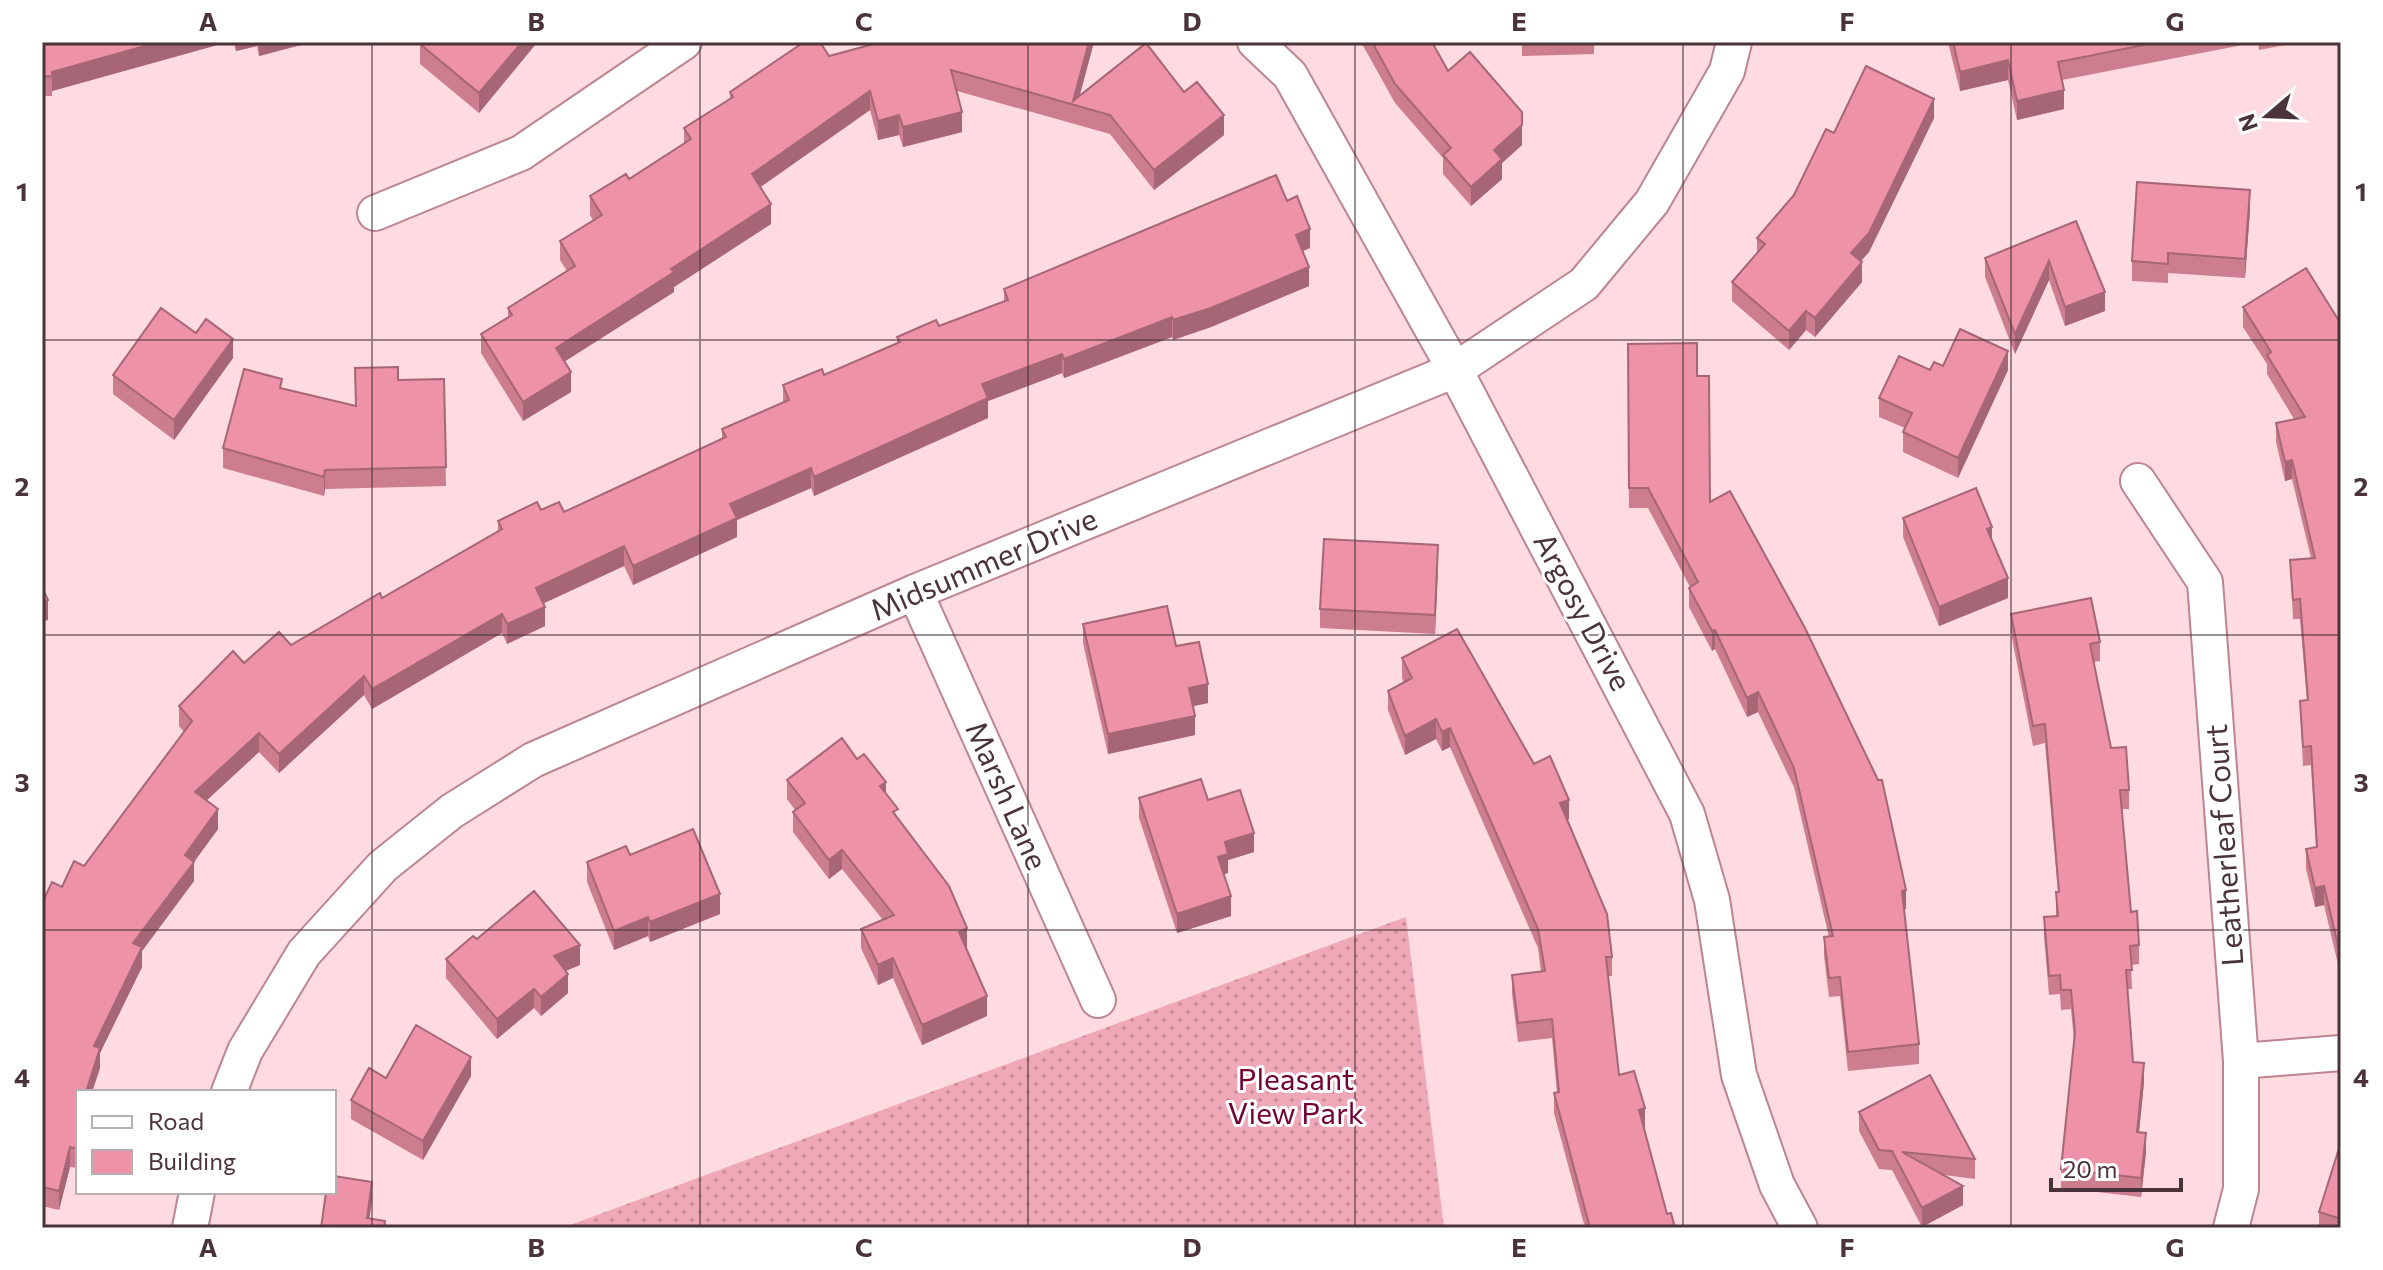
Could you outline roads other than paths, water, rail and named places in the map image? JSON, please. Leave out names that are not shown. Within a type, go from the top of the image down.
[{"type":"street","name":"Argosy Drive","points":[[1255,42],[1290,75],[1455,370],[1687,814],[1712,900],[1739,1075],[1777,1185],[1800,1228]]},
{"type":"street","name":"Midsummer Drive","points":[[230,1090],[245,1051],[304,953],[383,866],[452,811],[533,760],[915,592],[1455,370],[1584,284],[1652,202],[1727,71],[1734,42]]},
{"type":"street","points":[[375,213],[521,153],[670,46]]},
{"type":"street","name":"Leatherleaf Court","points":[[2138,481],[2205,582],[2241,1061],[2241,1189],[2231,1228]]},
{"type":"street","name":"Marsh Lane","points":[[915,592],[1098,1000]]},
{"type":"street","points":[[2241,1061],[2341,1053]]},
{"type":"street","points":[[190,1228],[197,1194]]},
{"type":"park label","name":"Pleasant View Park","points":[[1296,1097]]}]
